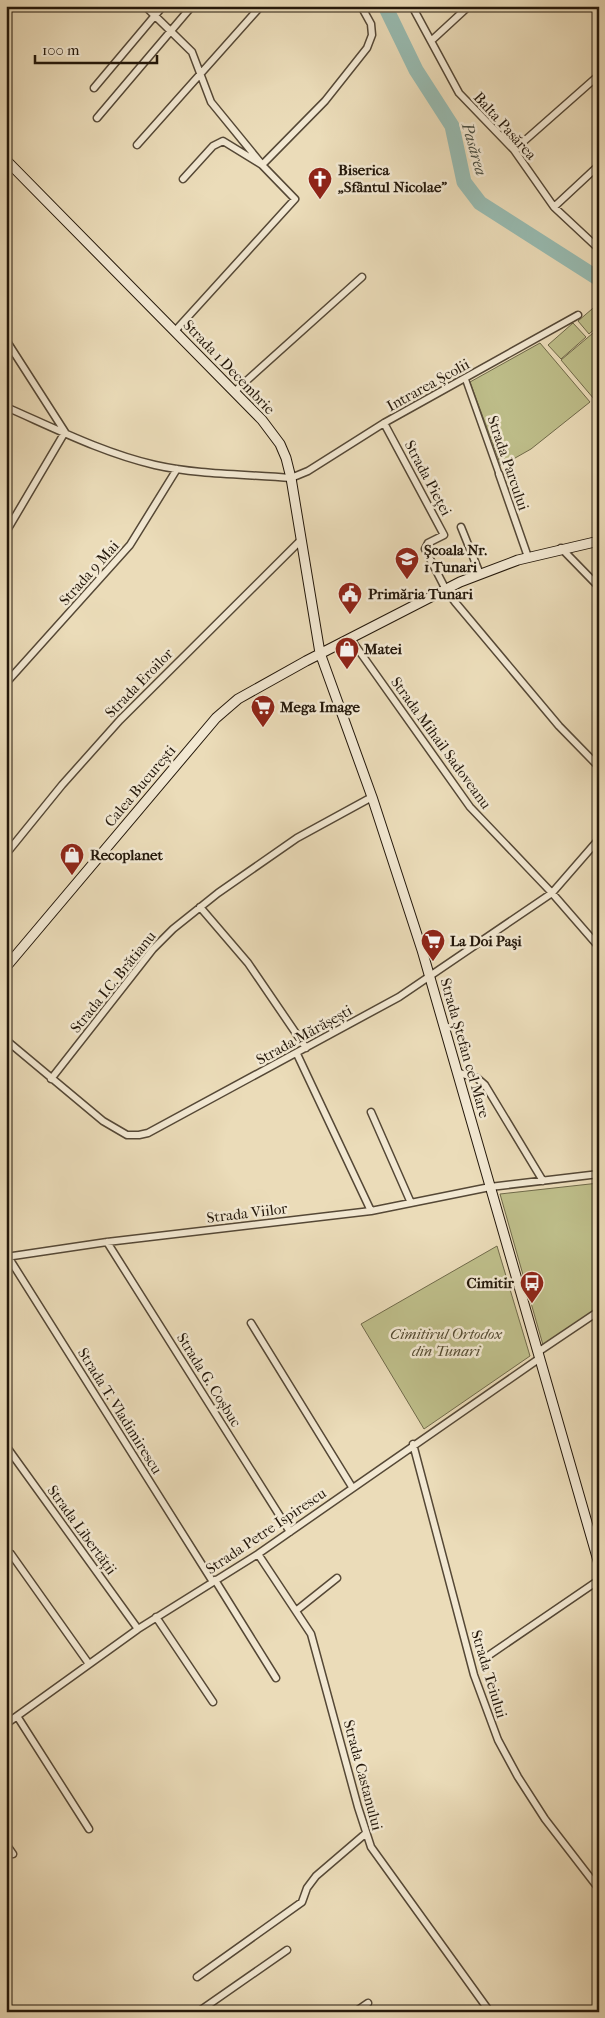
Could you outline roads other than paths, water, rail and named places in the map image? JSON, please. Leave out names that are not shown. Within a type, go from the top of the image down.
[{"type":"main road","name":"Strada 1 Decembrie","points":[[8,165],[175,331],[272,432],[280,444],[291,478],[320,653]]},
{"type":"main road","name":"Calea București","points":[[6,966],[221,712],[238,699],[320,653],[480,574],[528,557],[561,548],[599,541]]},
{"type":"main road","name":"Strada Ștefan cel Mare","points":[[320,653],[372,797],[430,976],[599,1564]]},
{"type":"street","points":[[145,6],[192,52],[211,102],[262,165],[294,196],[294,201],[175,331]]},
{"type":"street","points":[[94,88],[163,6]]},
{"type":"street","points":[[97,118],[192,6]]},
{"type":"street","points":[[137,146],[199,73],[261,6]]},
{"type":"street","points":[[262,165],[325,101],[367,48],[372,35],[371,24],[361,6]]},
{"type":"street","name":"Balta Pasărea","points":[[412,6],[459,93],[514,150],[554,207],[599,249]]},
{"type":"street","points":[[431,41],[469,6]]},
{"type":"street","points":[[514,150],[599,75]]},
{"type":"street","points":[[183,179],[213,146],[223,141],[262,165]]},
{"type":"street","points":[[554,207],[597,167]]},
{"type":"street","points":[[234,392],[362,278]]},
{"type":"street","name":"Intrarea Școlii","points":[[291,478],[308,471],[384,423],[578,315]]},
{"type":"street","points":[[6,340],[65,432]]},
{"type":"street","name":"Strada Parcului","points":[[465,378],[528,557]]},
{"type":"street","points":[[6,407],[127,457],[177,469],[291,478]]},
{"type":"street","name":"Strada Pieței","points":[[384,423],[444,535],[425,546],[446,590]]},
{"type":"street","points":[[6,532],[53,456],[65,432]]},
{"type":"street","name":"Strada 9 Mai","points":[[6,683],[130,545],[177,469]]},
{"type":"street","points":[[461,527],[480,574]]},
{"type":"street","name":"Strada Eroilor","points":[[6,854],[62,785],[120,720],[301,540]]},
{"type":"street","points":[[561,548],[599,587]]},
{"type":"street","points":[[446,590],[559,726],[599,767]]},
{"type":"street","name":"Strada Mihail Sadoveanu","points":[[350,638],[470,807],[552,893],[599,947]]},
{"type":"street","name":"Strada I.C. Brătianu","points":[[51,1078],[152,949],[200,907],[297,838],[372,797]]},
{"type":"street","name":"Strada Mărășești","points":[[6,1040],[103,1121],[127,1134],[140,1135],[297,1054],[399,997],[552,893],[599,839]]},
{"type":"street","points":[[200,907],[248,963],[306,1048]]},
{"type":"street","points":[[297,1054],[371,1210]]},
{"type":"street","points":[[459,1073],[477,1078],[485,1086],[543,1181]]},
{"type":"street","points":[[371,1112],[412,1202]]},
{"type":"street","name":"Strada Viilor","points":[[7,1256],[371,1210],[490,1187],[599,1174]]},
{"type":"street","name":"Strada G. Coșbuc","points":[[107,1242],[290,1532]]},
{"type":"street","name":"Strada T. Vladimirescu","points":[[7,1256],[276,1678]]},
{"type":"street","name":"Strada Petre Ispirescu","points":[[6,1724],[138,1629],[290,1532],[599,1311]]},
{"type":"street","points":[[252,1323],[352,1487]]},
{"type":"street","name":"Strada Teiului","points":[[413,1444],[474,1675],[494,1732],[506,1757],[545,1819],[599,1889]]},
{"type":"street","name":"Strada Libertății","points":[[6,1446],[138,1629]]},
{"type":"street","points":[[11,1554],[89,1664]]},
{"type":"street","name":"Strada Castanului","points":[[258,1554],[297,1610],[311,1634],[365,1834],[380,1863],[490,2012]]},
{"type":"street","points":[[297,1610],[336,1578]]},
{"type":"street","points":[[482,1660],[599,1580]]},
{"type":"street","points":[[156,1617],[213,1702]]},
{"type":"street","points":[[17,1716],[89,1830]]},
{"type":"street","points":[[197,1976],[302,1902],[307,1888],[316,1876],[365,1834]]},
{"type":"street","points":[[6,1844],[13,1854]]},
{"type":"street","points":[[591,1878],[599,1875]]},
{"type":"street","points":[[198,2012],[287,1950]]},
{"type":"street","points":[[355,2012],[368,2003]]},
{"type":"waterway","name":"Pasărea","points":[[385,6],[416,70],[452,126],[464,182],[480,203],[599,279]]},
{"type":"place","name":"Biserica „Sfântul Nicolae\"","points":[[320,200]]},
{"type":"place","name":"Școala Nr. 1 Tunari","points":[[407,580]]},
{"type":"place","name":"Primăria Tunari","points":[[350,615]]},
{"type":"place","name":"Matei","points":[[347,670]]},
{"type":"place","name":"Mega Image","points":[[263,728]]},
{"type":"place","name":"Recoplanet","points":[[72,876]]},
{"type":"place","name":"La Doi Paşi","points":[[433,962]]},
{"type":"place","name":"Cimitir","points":[[532,1304]]},
{"type":"park label","name":"Cimitirul Ortodox din Tunari","points":[[446,1342]]}]
